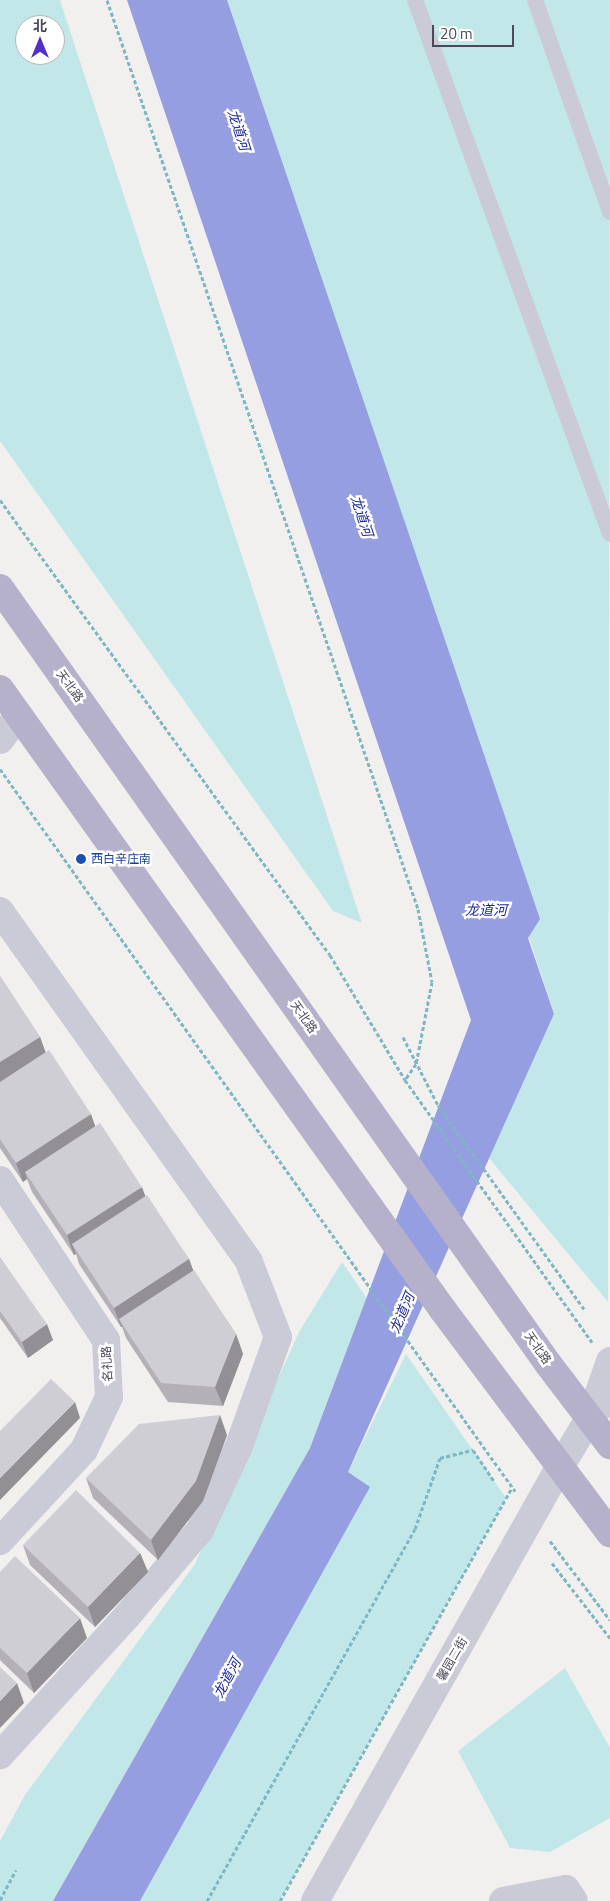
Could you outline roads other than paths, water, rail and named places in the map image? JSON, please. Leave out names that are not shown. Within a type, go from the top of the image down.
[{"type":"main road","name":"天北路","points":[[0,588],[487,1274],[549,1365],[610,1445]]},
{"type":"main road","points":[[0,689],[376,1213],[443,1310],[610,1533]]},
{"type":"street","points":[[0,740],[18,716]]},
{"type":"street","points":[[0,911],[249,1262],[278,1337],[239,1446],[200,1530],[128,1616],[0,1755]]},
{"type":"street","name":"名礼路","points":[[0,1180],[106,1340],[109,1397],[84,1450],[0,1541]]},
{"type":"street","points":[[590,1417],[610,1361]]},
{"type":"street","points":[[590,1417],[610,1397]]},
{"type":"street","name":"馨园二街","points":[[315,1901],[590,1417]]},
{"type":"street","points":[[503,1901],[566,1889],[574,1901]]},
{"type":"lane","points":[[415,0],[610,534]]},
{"type":"lane","points":[[536,0],[610,212]]},
{"type":"water","name":"龙道河","points":[[127,0],[227,0],[540,919],[528,938],[554,1014],[348,1472],[370,1487],[140,1901],[53,1901],[310,1448],[471,1020]]},
{"type":"place","name":"西白辛庄南","points":[[81,859]]}]
